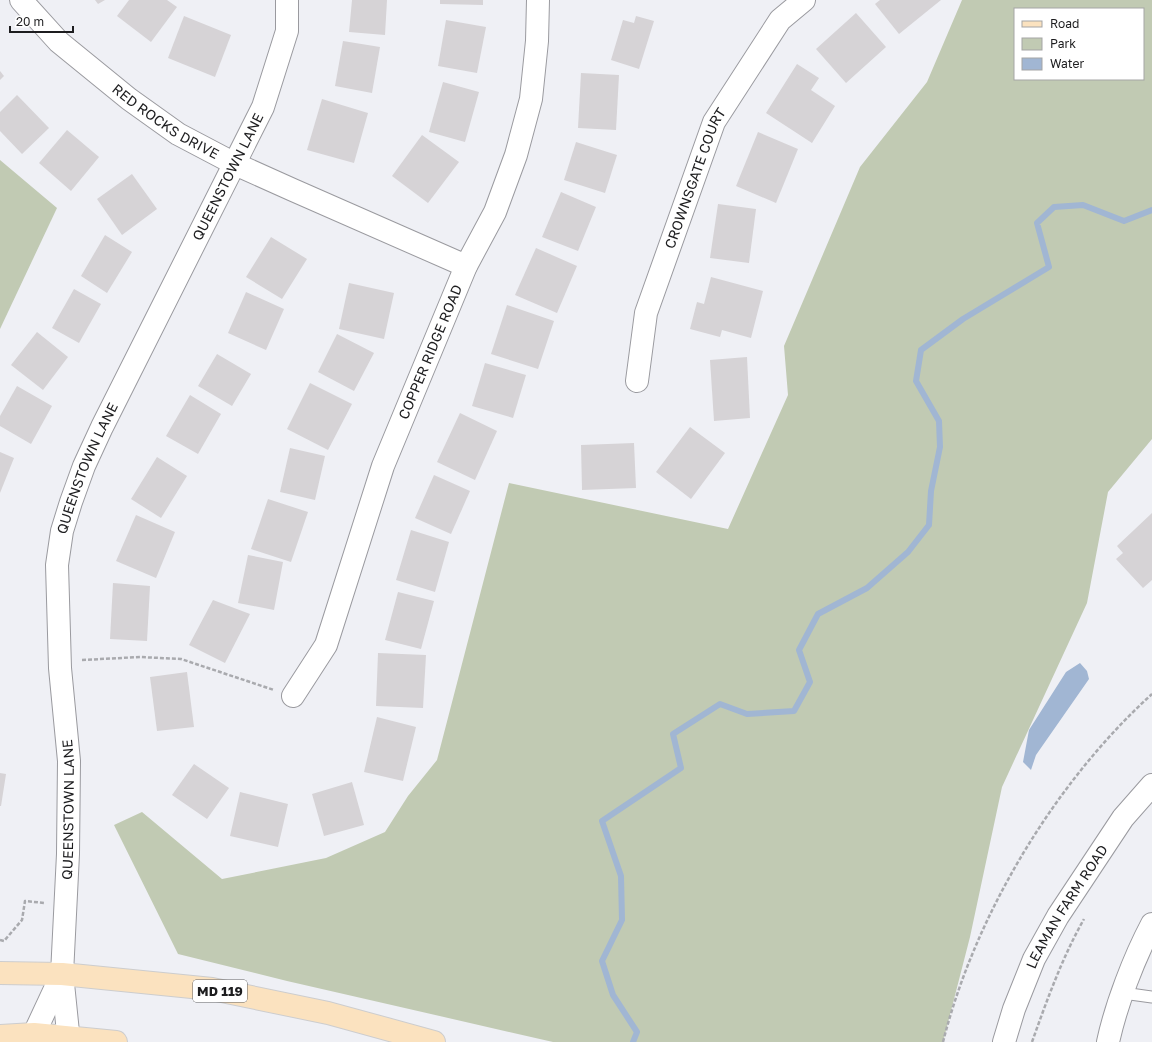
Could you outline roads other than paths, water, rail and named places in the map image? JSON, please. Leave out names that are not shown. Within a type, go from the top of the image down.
[{"type":"main road","name":"MD 119","points":[[0,973],[62,974],[212,989],[328,1013],[434,1042]]},
{"type":"main road","points":[[0,1036],[116,1042]]},
{"type":"street","name":"RED ROCKS DRIVE","points":[[21,0],[59,42],[128,99],[178,134],[235,164],[466,266]]},
{"type":"street","name":"QUEENSTOWN LANE","points":[[62,974],[69,761],[60,661],[56,565],[62,531],[84,466],[102,427],[263,107],[287,31],[287,0]]},
{"type":"street","name":"COPPER RIDGE ROAD","points":[[293,696],[326,645],[383,466],[466,266],[494,212],[516,155],[530,99],[537,41],[538,0]]},
{"type":"street","name":"CROWNSGATE COURT","points":[[637,381],[646,313],[714,122],[780,20],[804,0]]},
{"type":"street","name":"LEAMAN FARM ROAD","points":[[1004,1042],[1034,959],[1058,916],[1123,818],[1152,785]]},
{"type":"street","points":[[1108,1042],[1111,1027],[1135,959],[1152,924]]},
{"type":"street","points":[[35,1038],[62,974]]},
{"type":"street","points":[[62,974],[69,1040]]},
{"type":"lane","points":[[1123,993],[1152,997]]},
{"type":"water","points":[[1080,663],[1087,671],[1089,679],[1036,755],[1031,770],[1023,762],[1029,730],[1066,672]]},
{"type":"waterway","points":[[633,1042],[637,1032],[613,995],[602,961],[622,920],[621,876],[602,821],[681,768],[673,734],[720,704],[747,714],[794,711],[810,682],[799,650],[818,614],[867,588],[908,552],[929,525],[931,491],[940,447],[939,421],[916,381],[921,350],[963,319],[1049,267],[1037,223],[1054,207],[1083,205],[1124,221],[1152,210]]}]
